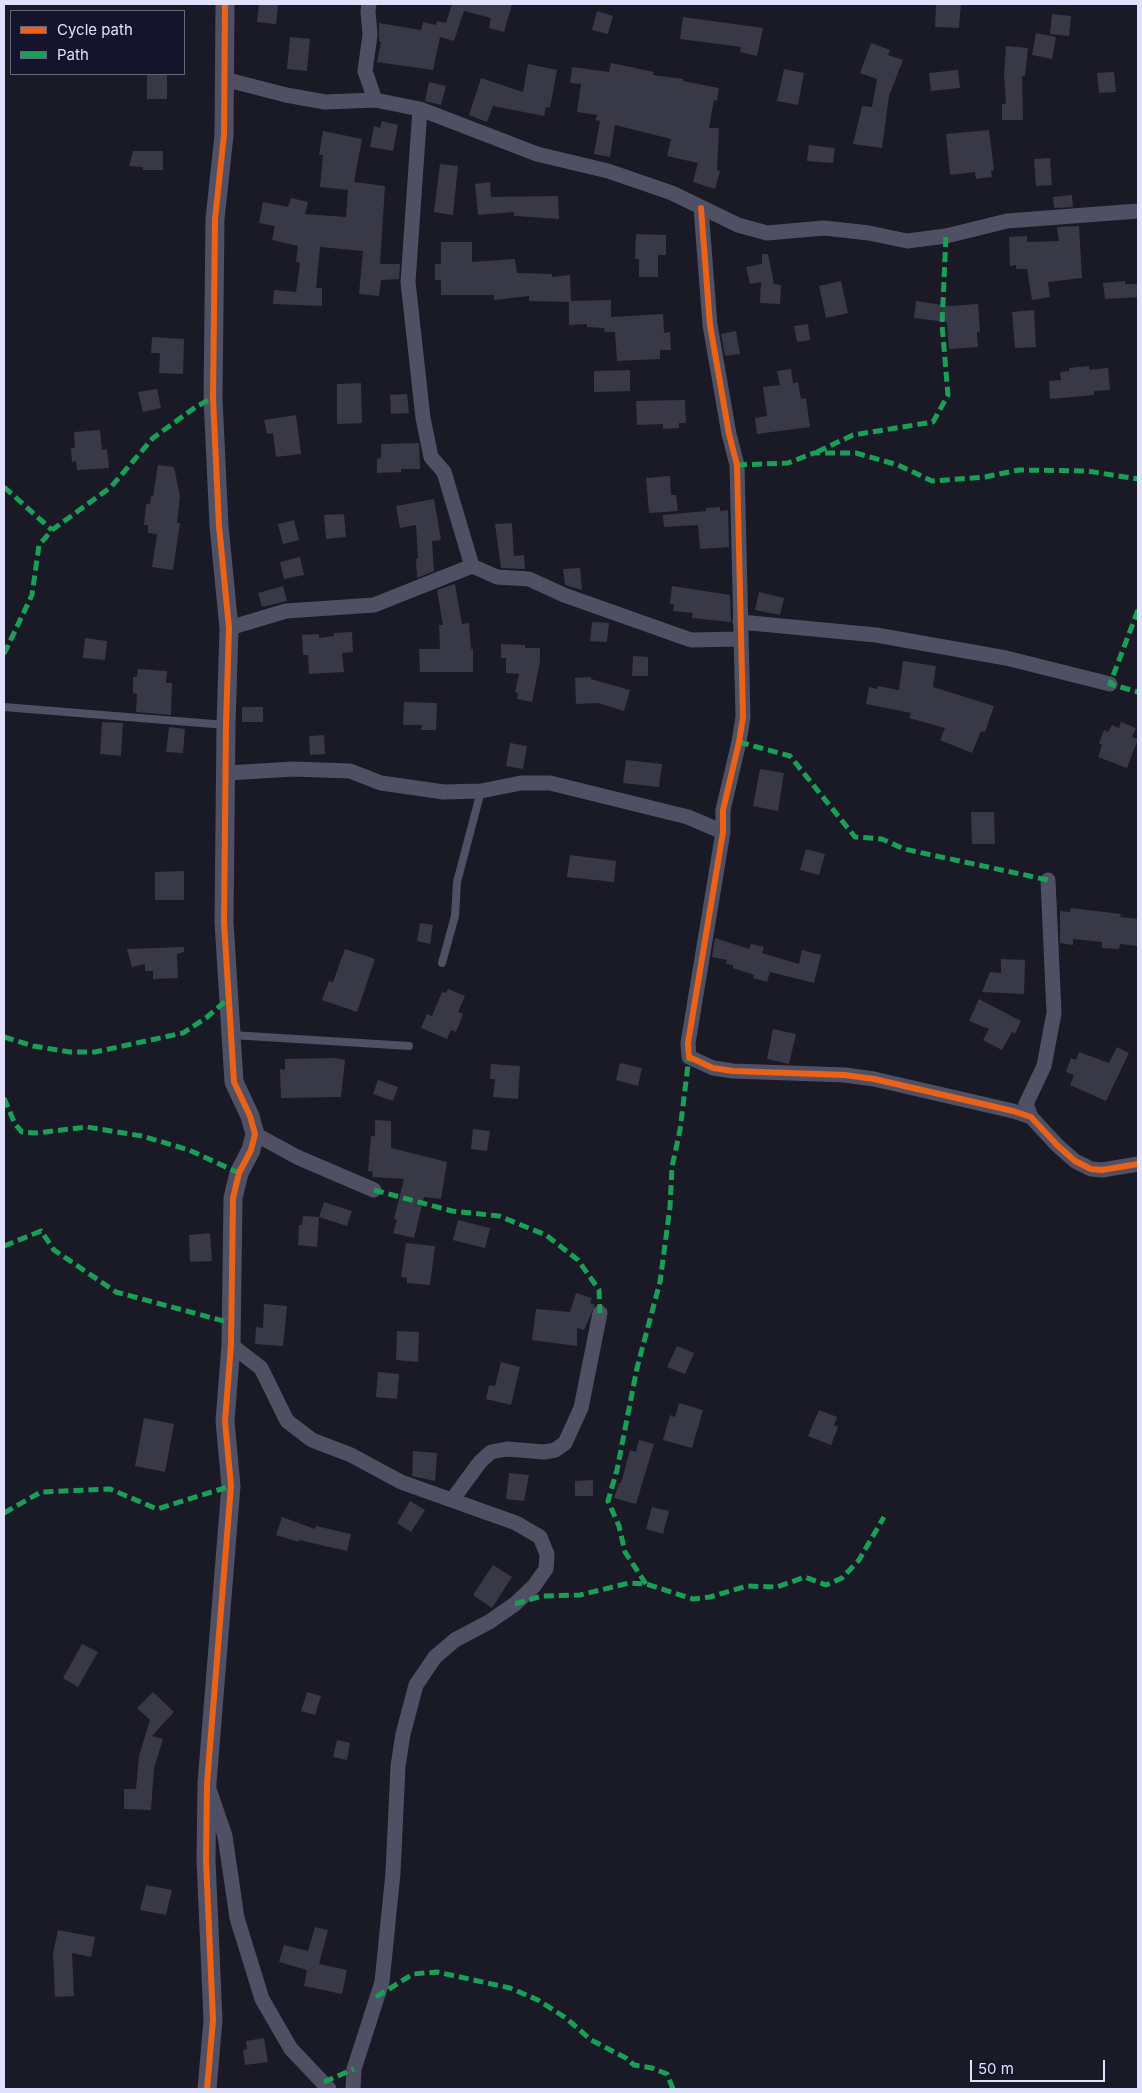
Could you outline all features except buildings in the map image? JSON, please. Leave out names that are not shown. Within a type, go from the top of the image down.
[{"type":"street","points":[[207,2089],[213,2020],[206,1860],[207,1783],[232,1486],[225,1421],[231,1345],[233,1198],[239,1173],[251,1150],[255,1134],[250,1116],[234,1082],[224,922],[229,628],[219,526],[213,398],[215,219],[224,135],[225,4]]},
{"type":"street","points":[[369,4],[370,35],[365,70],[375,100]]},
{"type":"street","points":[[224,79],[286,95],[325,102],[375,100],[420,109],[538,154],[608,171],[672,193],[738,225],[767,233],[824,228],[869,233],[907,241],[946,236],[1007,221],[1138,212]]},
{"type":"street","points":[[420,109],[408,282],[422,408],[431,458],[444,472],[472,566]]},
{"type":"street","points":[[700,208],[710,325],[729,434],[737,465],[743,717],[723,810],[723,832],[688,1043],[690,1057],[713,1068],[733,1072],[845,1075],[874,1079],[1031,1117]]},
{"type":"street","points":[[229,628],[286,610],[374,605],[472,566],[497,577],[529,579],[564,595],[691,640],[740,639]]},
{"type":"street","points":[[740,622],[876,636],[1006,658],[1110,684]]},
{"type":"street","points":[[227,773],[292,769],[350,771],[382,783],[444,792],[481,791],[521,783],[550,783],[688,817],[723,832]]},
{"type":"street","points":[[1048,880],[1054,1013],[1044,1066],[1026,1104],[1031,1117],[1057,1145],[1075,1161],[1091,1170],[1138,1164]]},
{"type":"street","points":[[255,1134],[297,1157],[374,1190]]},
{"type":"street","points":[[452,1500],[480,1462],[491,1452],[507,1449],[544,1452],[555,1450],[564,1443],[581,1408],[600,1313]]},
{"type":"street","points":[[231,1345],[261,1368],[287,1420],[312,1440],[351,1455],[401,1482],[516,1523],[540,1537],[547,1554],[546,1568],[534,1586],[515,1604],[489,1622],[455,1640],[435,1657],[416,1685],[403,1734],[398,1766],[394,1873],[382,1982],[354,2069],[353,2089]]},
{"type":"street","points":[[207,1783],[224,1836],[237,1918],[262,1999],[291,2049],[329,2089]]},
{"type":"lane","points":[[4,707],[226,725]]},
{"type":"lane","points":[[442,963],[455,916],[457,882],[481,791]]},
{"type":"lane","points":[[230,1035],[409,1046]]},
{"type":"marked path","points":[[817,452],[853,435],[933,422],[948,395],[942,324],[946,236]]},
{"type":"marked path","points":[[4,654],[32,595],[39,545],[52,530],[111,487],[153,438],[197,406],[213,398]]},
{"type":"marked path","points":[[737,465],[788,463],[814,453],[856,453],[898,465],[932,481],[985,477],[1019,470],[1087,471],[1138,479]]},
{"type":"marked path","points":[[4,487],[52,530]]},
{"type":"marked path","points":[[1138,610],[1110,684],[1138,692]]},
{"type":"marked path","points":[[739,742],[790,756],[855,837],[882,839],[904,849],[1048,880]]},
{"type":"marked path","points":[[4,1037],[33,1046],[70,1052],[95,1052],[183,1033],[206,1018],[228,999]]},
{"type":"marked path","points":[[646,1584],[625,1552],[619,1526],[608,1501],[617,1470],[637,1368],[660,1282],[670,1207],[672,1167],[680,1130],[689,1057]]},
{"type":"marked path","points":[[4,1098],[15,1124],[22,1132],[36,1133],[87,1127],[142,1136],[189,1150],[239,1173]]},
{"type":"marked path","points":[[374,1190],[452,1211],[499,1216],[546,1235],[578,1260],[599,1290],[600,1313]]},
{"type":"marked path","points":[[4,1246],[41,1231],[54,1250],[116,1292],[231,1323]]},
{"type":"marked path","points":[[4,1513],[41,1492],[110,1489],[157,1509],[231,1486]]},
{"type":"marked path","points":[[515,1604],[542,1596],[580,1595],[629,1583],[646,1584],[693,1599],[710,1597],[747,1586],[777,1587],[805,1577],[826,1585],[842,1578],[859,1560],[884,1517]]},
{"type":"marked path","points":[[376,1997],[413,1974],[437,1972],[510,1988],[538,2000],[566,2018],[591,2040],[626,2058],[634,2065],[652,2068],[667,2074],[673,2089]]},
{"type":"marked path","points":[[324,2082],[354,2069]]},
{"type":"cycle path","points":[[207,2089],[213,2020],[206,1860],[207,1783],[231,1486],[225,1421],[231,1345],[233,1198],[239,1173],[251,1150],[255,1134],[250,1116],[234,1082],[224,922],[229,628],[219,526],[213,398],[215,219],[224,135],[225,4]]},
{"type":"cycle path","points":[[701,208],[710,325],[729,434],[737,465],[743,717],[723,810],[723,832],[688,1043],[689,1057],[713,1068],[733,1071],[845,1075],[874,1079],[1013,1111],[1031,1117],[1075,1161],[1091,1169],[1102,1170],[1138,1164]]}]
